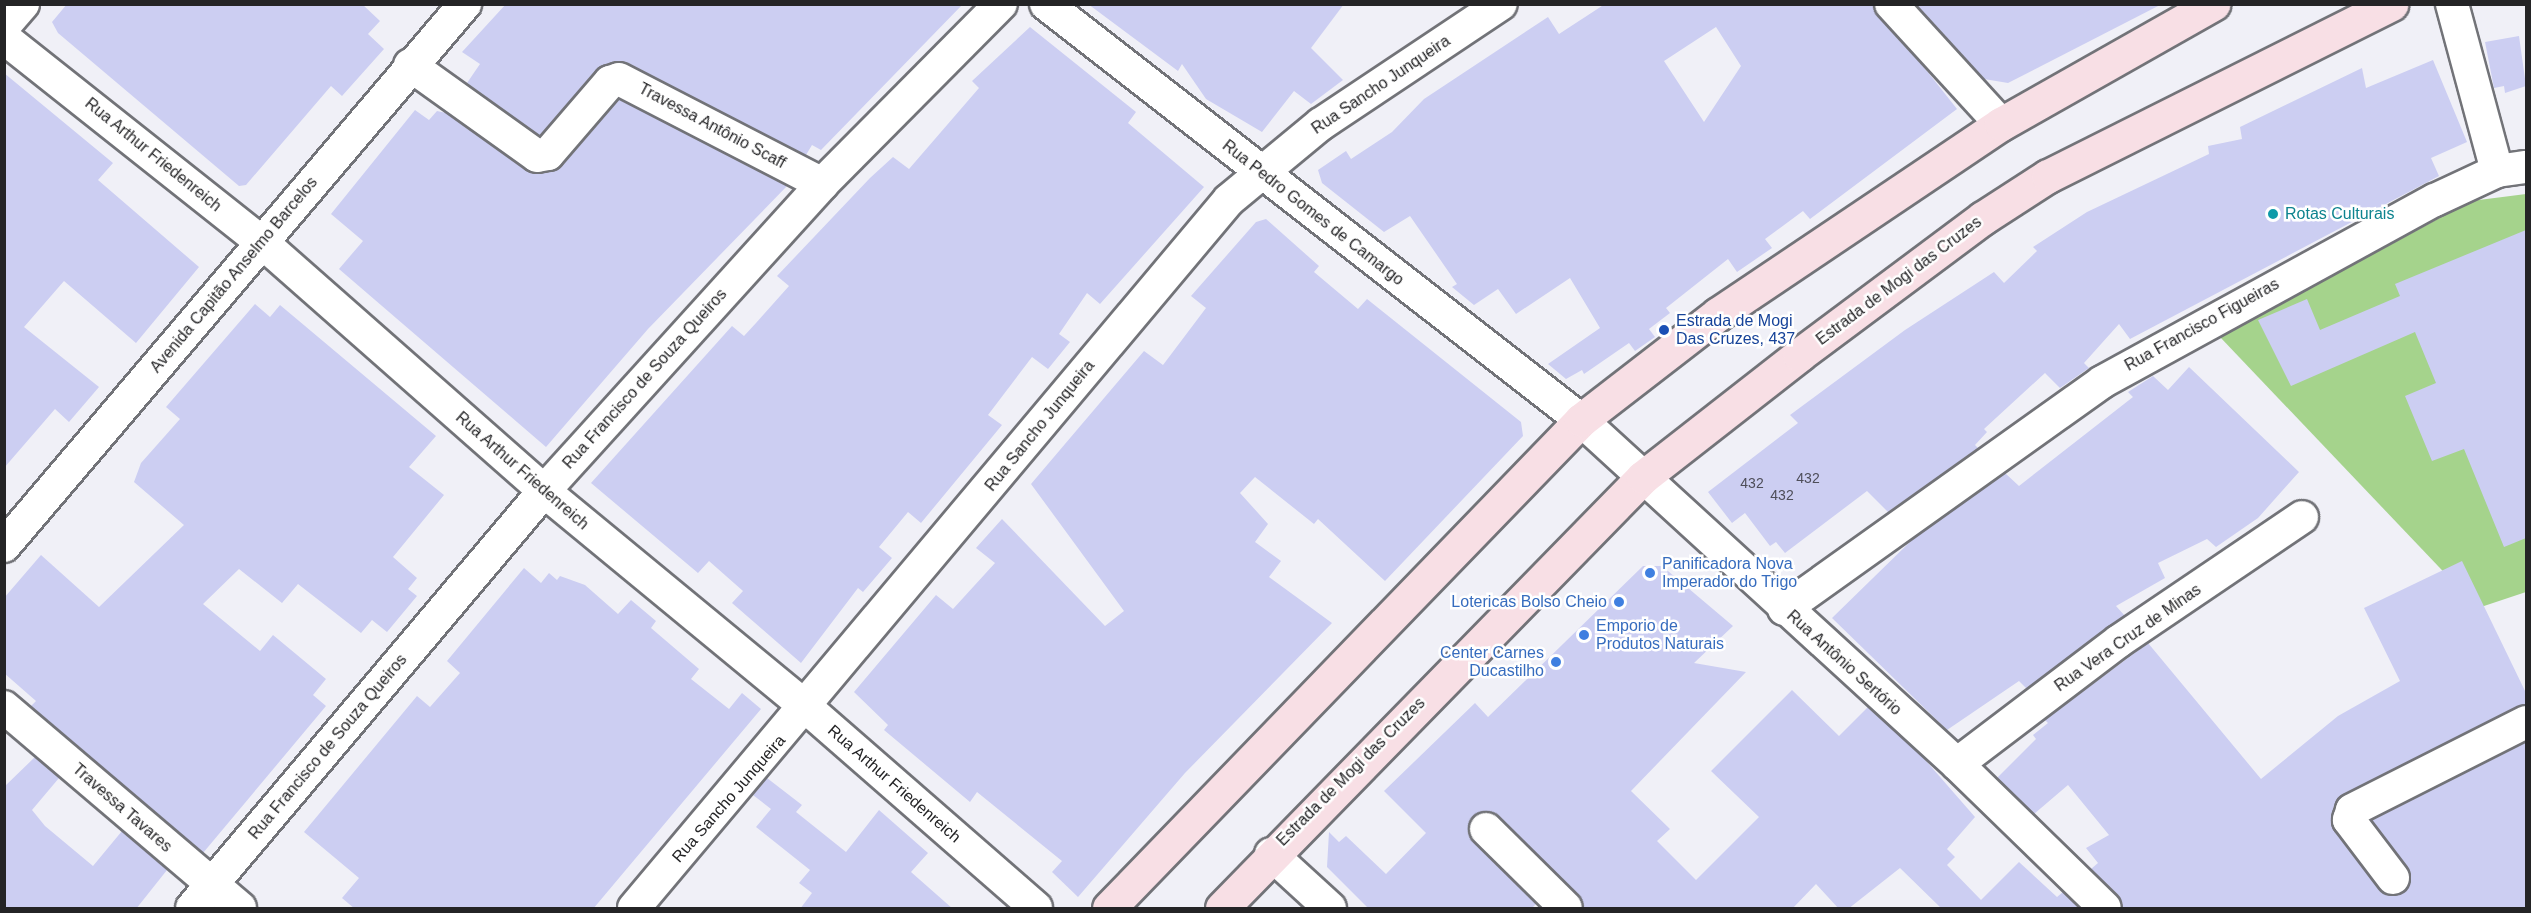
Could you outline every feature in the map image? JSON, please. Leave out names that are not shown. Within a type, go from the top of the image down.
[{"type":"main road","name":"Estrada de Mogi das Cruzes","points":[[1222,909],[1271,854],[1643,477],[1983,218],[2048,176],[2391,4]]},
{"type":"main road","points":[[1108,909],[1581,420],[1718,314],[2001,124],[2198,8]]},
{"type":"street","points":[[4,26],[23,4]]},
{"type":"street","name":"Avenida Capitão Anselmo Barcelos","points":[[4,546],[263,243],[410,65],[465,4]]},
{"type":"street","name":"Rua Francisco de Souza Queiros","points":[[192,909],[544,491],[822,184],[1001,4]]},
{"type":"street","name":"Rua Pedro Gomes de Camargo","points":[[1046,4],[1258,172],[1581,420]]},
{"type":"street","name":"Rua Sancho Junqueira","points":[[634,909],[807,708],[1182,254],[1258,172],[1501,4]]},
{"type":"street","points":[[1891,4],[2001,124]]},
{"type":"street","name":"Rua Francisco Figueiras","points":[[1784,609],[2102,382],[2257,293],[2512,169],[2452,4]]},
{"type":"street","name":"Rua Arthur Friedenreich","points":[[4,38],[263,243],[544,491],[807,708],[1036,909]]},
{"type":"street","name":"Travessa Antônio Scaff","points":[[410,65],[537,156],[548,153],[610,82],[619,79],[822,184]]},
{"type":"street","name":"Rua Antônio Sertório","points":[[1581,420],[1784,609],[1958,764],[2105,909]]},
{"type":"street","name":"Rua Vera Cruz de Minas","points":[[1958,764],[2119,641],[2302,517]]},
{"type":"street","name":"Travessa Tavares","points":[[4,707],[240,909]]},
{"type":"street","points":[[2393,878],[2349,820],[2352,810],[2526,722]]},
{"type":"street","points":[[1486,829],[1561,907]]},
{"type":"street","points":[[1271,854],[1330,909]]},
{"type":"green space","points":[[2526,194],[2526,592],[2478,608],[2220,337],[2471,201]]},
{"type":"building","points":[[67,4],[362,4],[380,21],[368,34],[384,49],[342,96],[331,86],[246,185],[239,186],[58,33],[52,22]]},
{"type":"building","points":[[506,4],[963,4],[821,150],[812,145],[806,155],[620,61],[596,70],[540,136],[467,83],[480,64],[462,52]]},
{"type":"building","points":[[1088,4],[1344,4],[1311,48],[1343,80],[1311,104],[1294,91],[1262,132],[1206,99],[1182,64],[1178,71]]},
{"type":"building","points":[[1605,4],[1874,4],[1957,109],[1810,219],[1803,211],[1765,239],[1772,248],[1737,272],[1728,259],[1666,308],[1670,313],[1649,329],[1655,337],[1635,351],[1629,343],[1584,374],[1582,370],[1566,379],[1548,364],[1600,328],[1570,278],[1516,314],[1498,289],[1474,305],[1452,287],[1457,284],[1410,216],[1384,232],[1322,183],[1318,170],[1346,151],[1351,159],[1392,132],[1424,99],[1548,17],[1559,34]],"holes":[[[1716,27],[1741,66],[1704,122],[1664,61]]]},
{"type":"building","points":[[1916,4],[2162,4],[2008,83],[1984,79]]},
{"type":"building","points":[[1030,27],[1136,112],[1128,123],[1204,187],[1100,304],[1087,293],[1059,334],[1070,342],[1048,369],[1032,357],[988,415],[1002,425],[921,523],[908,512],[879,547],[892,558],[863,592],[858,588],[801,663],[732,603],[743,591],[709,561],[698,573],[591,483],[732,326],[744,336],[756,323],[789,286],[777,276],[870,178],[893,157],[909,169],[979,88],[972,81]]},
{"type":"building","points":[[2519,36],[2526,86],[2505,93],[2504,86],[2494,88],[2485,42]]},
{"type":"building","points":[[2433,60],[2467,142],[2431,158],[2439,176],[2130,339],[2119,324],[2084,363],[2089,368],[2060,388],[2045,373],[1984,429],[1987,432],[1975,445],[1978,448],[1888,512],[1867,491],[1785,553],[1776,542],[1770,546],[1745,513],[1732,523],[1708,492],[1798,423],[1790,415],[1905,330],[1994,272],[2004,283],[2037,251],[2033,247],[2087,212],[2209,154],[2208,146],[2242,139],[2240,127],[2362,68],[2366,88]]},
{"type":"building","points":[[4,73],[113,163],[98,180],[199,267],[136,343],[64,281],[24,327],[99,387],[69,422],[55,409],[4,468]]},
{"type":"building","points":[[619,99],[787,186],[648,329],[546,447],[339,269],[363,241],[331,214],[415,110],[429,120],[437,111],[446,113],[527,171],[540,174],[562,166]]},
{"type":"building","points":[[1266,219],[1319,266],[1314,272],[1358,309],[1367,299],[1521,422],[1523,436],[1385,581],[1318,519],[1314,524],[1255,477],[1240,493],[1268,524],[1255,542],[1281,561],[1269,577],[1332,623],[1185,773],[1078,897],[1052,872],[1062,861],[977,792],[970,802],[884,730],[888,725],[854,692],[936,595],[953,609],[995,563],[976,548],[1002,519],[1105,626],[1124,611],[1031,484],[1144,351],[1163,365],[1206,308],[1191,296],[1256,222]]},
{"type":"building","points":[[2526,230],[2526,538],[2504,547],[2464,449],[2432,461],[2405,396],[2436,383],[2415,332],[2291,386],[2258,320],[2307,299],[2320,330],[2400,296],[2395,284]]},
{"type":"building","points":[[255,304],[270,317],[280,305],[436,436],[409,467],[444,495],[393,557],[417,578],[408,589],[417,596],[387,632],[372,620],[361,633],[298,584],[282,603],[239,569],[203,604],[260,651],[273,635],[326,679],[313,695],[326,706],[203,853],[31,706],[36,701],[4,673],[4,598],[41,555],[99,607],[184,525],[134,482],[141,463],[180,419],[166,407]]},
{"type":"building","points":[[2189,367],[2299,472],[2258,518],[2216,547],[2207,539],[2158,563],[2165,578],[2116,606],[2125,616],[2027,689],[2019,681],[1947,730],[1832,618],[1914,538],[2005,473],[2019,486],[2133,397],[2128,392],[2153,376],[2168,390]]},
{"type":"building","points":[[2462,561],[2526,693],[2526,704],[2344,794],[2335,804],[2331,824],[2379,889],[2387,895],[2403,893],[2410,884],[2408,868],[2372,820],[2526,742],[2526,909],[2122,909],[2118,895],[2091,869],[2098,863],[2086,848],[2109,835],[2068,785],[2034,814],[1997,778],[2036,739],[2033,735],[2048,723],[2045,720],[2148,643],[2261,779],[2338,716],[2400,681],[2364,608]]},
{"type":"building","points":[[1643,566],[1662,566],[1733,626],[1694,663],[1746,672],[1631,791],[1670,829],[1657,841],[1696,880],[1759,817],[1711,771],[1792,690],[1839,736],[1868,707],[1920,754],[1975,817],[1947,849],[1955,857],[1947,865],[1981,900],[2019,862],[2057,897],[2063,892],[2080,909],[1942,909],[1900,868],[1848,909],[1839,909],[1816,884],[1792,909],[1583,909],[1579,895],[1490,812],[1473,817],[1469,834],[1536,904],[1531,909],[1369,909],[1327,867],[1329,832],[1339,842],[1346,836],[1386,874],[1426,833],[1384,791],[1475,703],[1488,717]]},
{"type":"building","points":[[524,568],[541,583],[549,573],[557,580],[560,576],[585,585],[618,614],[631,600],[656,621],[651,628],[699,669],[691,679],[729,709],[742,693],[761,709],[593,909],[355,909],[342,898],[359,878],[304,832],[417,696],[430,707],[460,673],[447,661]]},
{"type":"building","points":[[35,757],[59,778],[32,810],[45,826],[93,866],[122,831],[167,870],[136,909],[4,909],[4,787]]},
{"type":"building","points":[[767,778],[802,805],[796,812],[846,852],[879,810],[928,853],[911,872],[953,909],[800,909],[812,893],[799,883],[810,870],[756,827],[771,809],[753,795]]},
{"type":"place","name":"Rotas Culturais","points":[[2273,214]]},
{"type":"place","name":"Estrada de Mogi Das Cruzes, 437","points":[[1664,330]]},
{"type":"place","name":"Panificadora Nova Imperador do Trigo","points":[[1650,573]]},
{"type":"place","name":"Lotericas Bolso Cheio","points":[[1619,602]]},
{"type":"place","name":"Emporio de Produtos Naturais","points":[[1584,635]]},
{"type":"place","name":"Center Carnes Ducastilho","points":[[1556,662]]}]
